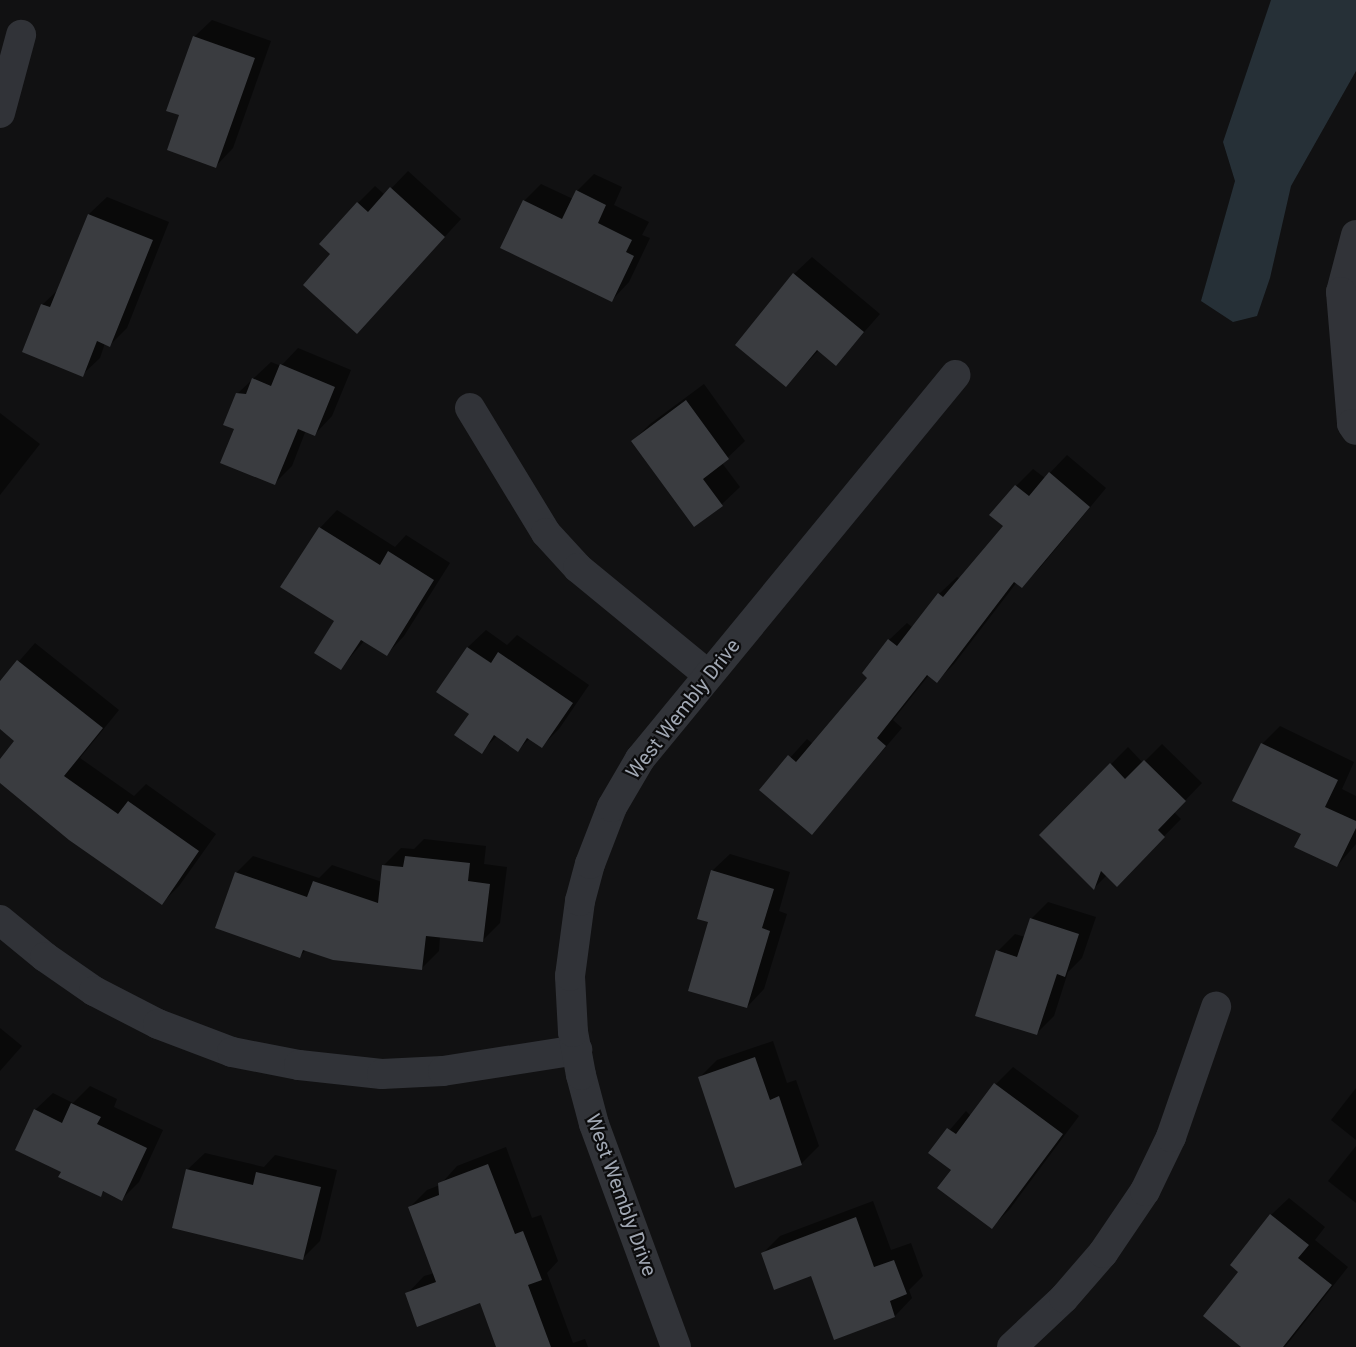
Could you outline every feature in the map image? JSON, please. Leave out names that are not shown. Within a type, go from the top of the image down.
[{"type":"street","points":[[0,113],[21,35]]},
{"type":"street","points":[[1356,235],[1341,292],[1352,424],[1356,430]]},
{"type":"street","name":"West Wembly Drive","points":[[676,1347],[594,1124],[577,1050],[570,976],[580,901],[590,864],[612,807],[640,759],[955,375]]},
{"type":"street","points":[[470,408],[546,533],[578,568],[708,674]]},
{"type":"street","points":[[0,920],[45,957],[94,991],[158,1024],[232,1052],[299,1065],[382,1074],[443,1071],[577,1050]]},
{"type":"street","points":[[1012,1347],[1064,1298],[1103,1253],[1144,1191],[1171,1137],[1216,1007]]},
{"type":"shaded area","points":[[1271,0],[1356,0],[1356,71],[1291,186],[1270,278],[1257,316],[1233,322],[1201,301],[1235,181],[1223,142]]},
{"type":"building","points":[[193,36],[255,58],[216,168],[167,150],[179,115],[166,111]]},
{"type":"building","points":[[390,187],[445,237],[357,334],[303,285],[330,254],[319,244],[357,202],[368,212]]},
{"type":"building","points":[[576,190],[606,205],[598,223],[632,240],[626,252],[634,256],[612,302],[500,248],[523,200],[562,219]]},
{"type":"building","points":[[88,214],[153,240],[110,347],[97,341],[83,377],[22,352],[41,304],[50,307]]},
{"type":"building","points":[[793,273],[864,332],[836,366],[817,350],[786,387],[735,345]]},
{"type":"building","points":[[280,364],[335,387],[315,436],[298,429],[275,485],[220,463],[234,429],[223,425],[236,393],[246,394],[252,378],[271,386]]},
{"type":"building","points":[[686,400],[729,459],[703,479],[723,506],[694,527],[631,441]]},
{"type":"building","points":[[1049,472],[1090,507],[1022,588],[1014,582],[937,683],[927,675],[877,738],[886,746],[812,835],[759,790],[788,755],[796,762],[867,678],[862,673],[888,639],[897,646],[938,593],[943,597],[1003,526],[989,515],[1015,485],[1029,496]]},
{"type":"building","points":[[319,527],[380,565],[388,551],[434,580],[387,656],[361,640],[341,670],[314,653],[334,621],[280,587]]},
{"type":"building","points":[[467,647],[491,663],[498,652],[573,703],[542,748],[527,738],[518,752],[494,735],[482,754],[454,735],[469,714],[436,692]]},
{"type":"building","points":[[17,660],[103,728],[64,776],[118,814],[128,801],[199,851],[162,905],[69,840],[0,783],[0,759],[14,741],[0,729],[0,681]]},
{"type":"building","points":[[1261,743],[1338,780],[1325,807],[1356,821],[1356,828],[1337,867],[1294,847],[1301,834],[1232,801]]},
{"type":"building","points":[[1144,760],[1186,801],[1158,830],[1165,837],[1117,887],[1101,871],[1094,890],[1039,835],[1110,763],[1125,779]]},
{"type":"building","points":[[405,856],[470,863],[468,881],[490,884],[483,942],[426,936],[422,970],[333,960],[303,950],[300,958],[215,928],[235,872],[307,897],[313,881],[378,903],[382,865],[403,867]]},
{"type":"building","points":[[711,870],[774,889],[762,928],[770,931],[747,1008],[688,991],[708,922],[697,919]]},
{"type":"building","points":[[1030,918],[1079,934],[1065,977],[1057,974],[1037,1035],[975,1016],[996,950],[1017,957]]},
{"type":"building","points":[[755,1057],[770,1100],[779,1096],[802,1165],[735,1188],[698,1077]]},
{"type":"building","points":[[994,1083],[1063,1134],[992,1229],[937,1188],[951,1170],[928,1153],[947,1128],[956,1134]]},
{"type":"building","points":[[71,1103],[101,1117],[97,1124],[147,1148],[122,1201],[103,1191],[101,1197],[58,1177],[61,1172],[15,1150],[34,1109],[62,1123]]},
{"type":"building","points":[[488,1164],[515,1234],[523,1231],[542,1280],[528,1285],[551,1347],[496,1347],[480,1303],[417,1327],[405,1293],[436,1282],[408,1207],[439,1195],[438,1183]]},
{"type":"building","points":[[186,1169],[253,1185],[256,1172],[321,1187],[303,1260],[172,1228]]},
{"type":"building","points":[[1270,1214],[1309,1245],[1298,1258],[1332,1285],[1283,1347],[1241,1347],[1203,1316],[1238,1272],[1230,1265]]},
{"type":"building","points":[[856,1217],[874,1267],[894,1260],[907,1294],[890,1301],[895,1317],[834,1340],[811,1276],[774,1290],[761,1253]]}]
